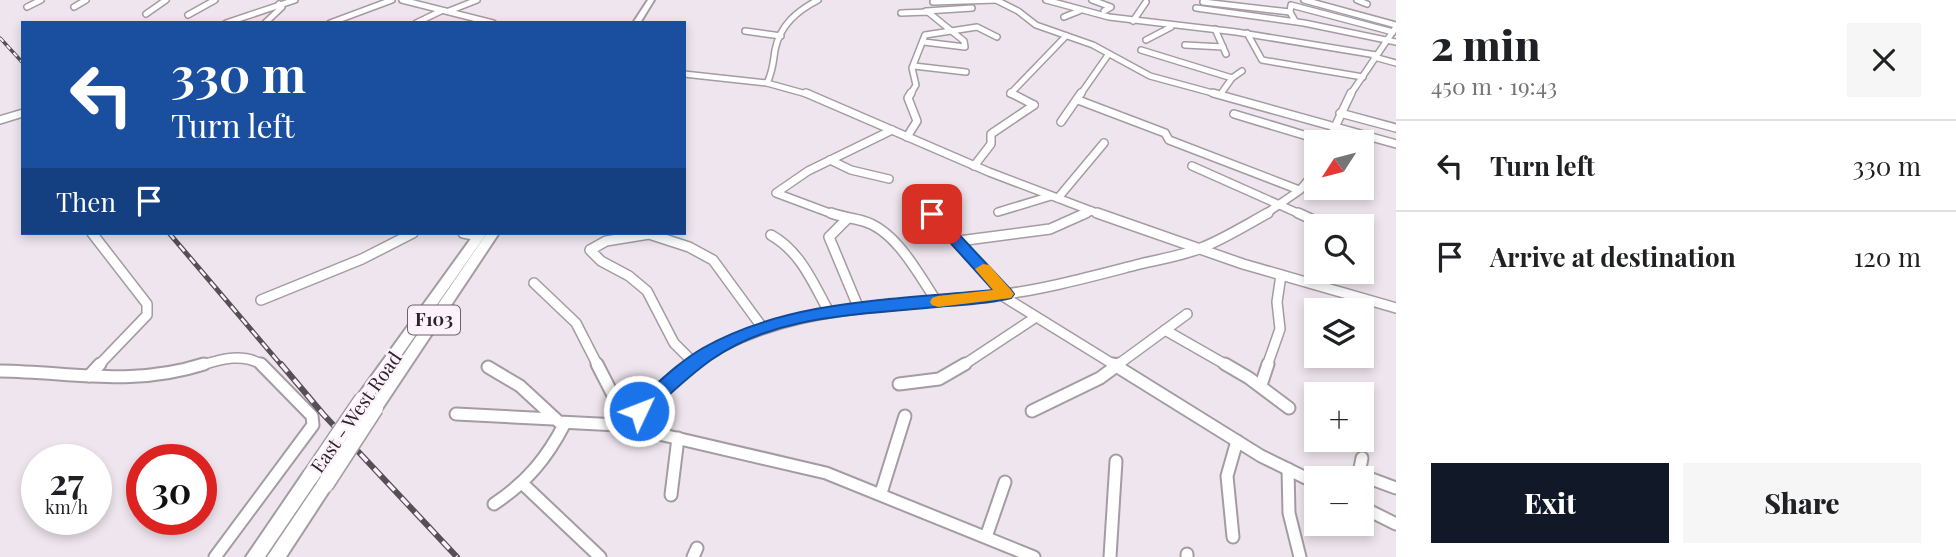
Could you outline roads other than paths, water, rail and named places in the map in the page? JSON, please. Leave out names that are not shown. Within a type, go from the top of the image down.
[{"type":"main road","points":[[629,21],[642,0]]},
{"type":"main road","points":[[637,21],[651,0]]},
{"type":"main road","name":"East - West Road","points":[[276,557],[318,481],[479,235]]},
{"type":"main road","name":"East - West Road","points":[[369,403],[492,235]]},
{"type":"main road","name":"East - West Road","points":[[254,557],[318,481]]},
{"type":"street","points":[[27,7],[41,0]]},
{"type":"street","points":[[74,7],[86,0]]},
{"type":"street","points":[[146,14],[166,0]]},
{"type":"street","points":[[188,15],[215,0]]},
{"type":"street","points":[[232,21],[295,0]]},
{"type":"street","points":[[335,21],[392,0]]},
{"type":"street","points":[[402,0],[485,21]]},
{"type":"street","points":[[417,5],[432,0]]},
{"type":"street","points":[[421,21],[477,0]]},
{"type":"street","points":[[767,83],[774,68],[775,48],[792,15],[817,0]]},
{"type":"street","points":[[933,2],[996,0],[1036,25],[1093,45],[1159,79],[1396,144]]},
{"type":"street","points":[[1046,0],[1081,11],[1133,21],[1247,33],[1375,56],[1396,63]]},
{"type":"street","points":[[1091,0],[1112,6],[1104,11]]},
{"type":"street","points":[[1304,0],[1395,28]]},
{"type":"street","points":[[1357,0],[1367,4]]},
{"type":"street","points":[[1133,21],[1146,2]]},
{"type":"street","points":[[1203,2],[1290,12]]},
{"type":"street","points":[[267,21],[282,7],[279,4]]},
{"type":"street","points":[[1294,21],[1290,12],[1293,5],[1395,28]]},
{"type":"street","points":[[901,13],[972,8]]},
{"type":"street","points":[[1196,8],[1294,21],[1396,42]]},
{"type":"street","points":[[924,42],[965,47],[964,41],[926,11]]},
{"type":"street","points":[[1064,17],[1081,11]]},
{"type":"street","points":[[1146,40],[1172,26]]},
{"type":"street","points":[[907,137],[917,121],[908,98],[916,85],[912,71],[926,34],[982,28],[997,37]]},
{"type":"street","points":[[1331,130],[1395,28]]},
{"type":"street","points":[[1185,46],[1224,50],[1215,29]]},
{"type":"street","points":[[745,31],[781,36]]},
{"type":"street","points":[[1247,33],[1262,60],[1363,77]]},
{"type":"street","points":[[974,166],[990,145],[991,134],[1034,104],[1010,94],[1066,36]]},
{"type":"street","points":[[1141,50],[1232,78]]},
{"type":"street","points":[[1061,122],[1108,55]]},
{"type":"street","points":[[914,66],[966,72]]},
{"type":"street","points":[[1220,95],[1232,78],[1242,71]]},
{"type":"street","points":[[686,74],[767,83],[803,92],[974,166],[1091,211],[1198,249],[1396,308]]},
{"type":"street","points":[[1078,100],[1165,133],[1169,141],[1299,190]]},
{"type":"street","points":[[1340,113],[1396,128]]},
{"type":"street","points":[[0,120],[21,114]]},
{"type":"street","points":[[1234,114],[1304,135]]},
{"type":"street","points":[[1385,125],[1396,119]]},
{"type":"street","points":[[892,130],[830,160],[776,193],[847,219],[864,221],[891,238],[913,263],[937,302]]},
{"type":"street","points":[[998,212],[1055,197],[1104,143]]},
{"type":"street","points":[[830,160],[851,170],[889,179]]},
{"type":"street","points":[[1192,166],[1304,217]]},
{"type":"street","points":[[637,421],[643,407],[694,363],[734,339],[762,327],[795,317],[1003,294],[1097,276],[1198,249],[1278,206],[1304,184]]},
{"type":"street","points":[[918,200],[959,241],[1003,294],[1237,441],[1304,477]]},
{"type":"street","points":[[959,241],[1050,229],[1091,211]]},
{"type":"street","points":[[847,219],[829,237],[859,309]]},
{"type":"street","points":[[89,376],[147,315],[147,304],[94,235]]},
{"type":"street","points":[[261,300],[362,259],[409,235]]},
{"type":"street","points":[[643,235],[606,241],[590,250],[601,261],[629,276],[647,291],[674,343],[694,363]]},
{"type":"street","points":[[652,235],[689,247],[713,260],[762,327]]},
{"type":"street","points":[[771,235],[783,240],[794,251],[829,312]]},
{"type":"street","points":[[1261,385],[1280,329],[1277,302],[1281,275]]},
{"type":"street","points":[[534,284],[579,326],[608,390],[620,407],[646,431],[800,466],[881,494],[1027,555]]},
{"type":"street","points":[[1032,411],[1085,387],[1186,314]]},
{"type":"street","points":[[899,384],[939,379],[950,374],[1036,317]]},
{"type":"street","points":[[1166,330],[1261,385],[1289,408]]},
{"type":"street","points":[[0,371],[89,376],[160,376],[232,359],[253,358],[312,416],[313,425],[215,557]]},
{"type":"street","points":[[488,368],[520,386],[559,421]]},
{"type":"street","points":[[456,414],[559,421],[637,421]]},
{"type":"street","points":[[881,494],[905,416]]},
{"type":"street","points":[[494,504],[524,485],[548,455],[559,421]]},
{"type":"street","points":[[671,495],[678,438]]},
{"type":"street","points":[[1233,537],[1225,478],[1229,458],[1237,441]]},
{"type":"street","points":[[1360,466],[1362,458]]},
{"type":"street","points":[[1110,557],[1116,461]]},
{"type":"street","points":[[1288,469],[1289,513],[1300,557]]},
{"type":"street","points":[[1374,481],[1396,488]]},
{"type":"street","points":[[986,537],[1005,482]]},
{"type":"street","points":[[524,485],[600,557]]},
{"type":"street","points":[[1374,513],[1396,524]]},
{"type":"railway","points":[[0,38],[21,61]]},
{"type":"railway","points":[[171,235],[282,366]]},
{"type":"railway","points":[[281,364],[323,414],[457,557]]}]
